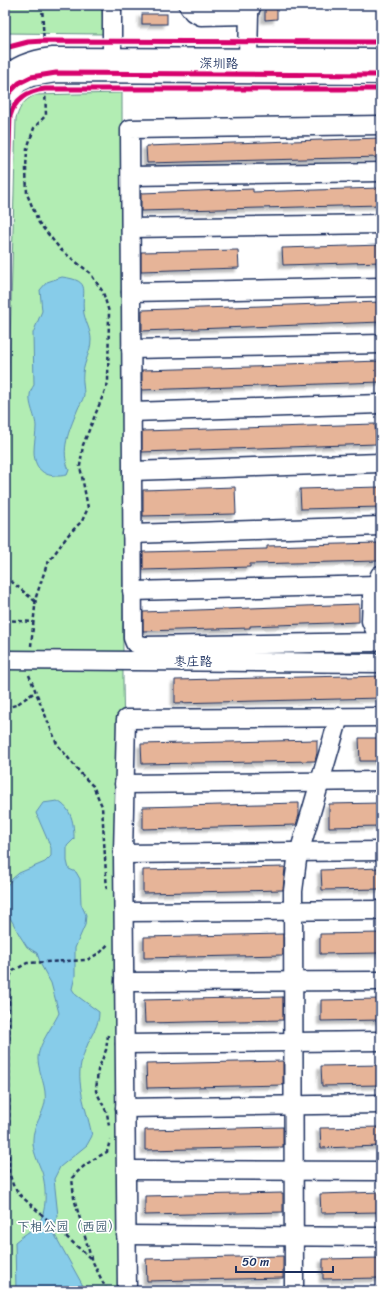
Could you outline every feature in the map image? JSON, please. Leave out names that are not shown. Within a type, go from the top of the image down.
[{"type":"street","points":[[112,5],[112,65]]},
{"type":"street","points":[[188,5],[193,12],[201,16],[250,10],[248,58]]},
{"type":"street","points":[[5,77],[11,71],[25,64],[44,58],[53,65],[19,83],[5,97]]},
{"type":"street","name":"深圳路","points":[[112,65],[248,58],[381,58]]},
{"type":"street","name":"深圳路","points":[[53,65],[112,65],[381,75]]},
{"type":"street","points":[[132,592],[379,579],[372,596],[371,621],[379,636],[373,642],[144,646],[135,643],[133,638],[132,592],[130,129],[381,125]]},
{"type":"street","points":[[131,176],[381,172]]},
{"type":"street","points":[[131,228],[381,224]]},
{"type":"street","points":[[131,292],[381,286]]},
{"type":"street","points":[[131,349],[381,344]]},
{"type":"street","points":[[132,412],[381,404]]},
{"type":"street","points":[[132,471],[381,462]]},
{"type":"street","points":[[132,534],[381,526]]},
{"type":"street","name":"枣庄路","points":[[5,660],[381,663]]},
{"type":"street","points":[[294,1291],[293,891],[299,852],[339,717]]},
{"type":"street","points":[[127,1291],[123,854],[126,719],[381,717]]},
{"type":"street","points":[[124,784],[381,781]]},
{"type":"street","points":[[123,854],[381,851]]},
{"type":"street","points":[[124,912],[381,910]]},
{"type":"street","points":[[124,982],[381,981]]},
{"type":"street","points":[[125,1044],[381,1041]]},
{"type":"street","points":[[125,1108],[381,1104]]},
{"type":"street","points":[[126,1170],[381,1171]]},
{"type":"street","points":[[126,1235],[381,1237]]},
{"type":"path","points":[[36,41],[53,65],[37,90]]},
{"type":"path","points":[[5,577],[36,602]]},
{"type":"path","points":[[5,620],[34,622]]},
{"type":"path","points":[[5,708],[16,706],[35,692]]},
{"type":"path","points":[[90,1258],[59,1229],[38,1213],[20,1195],[13,1185],[9,1172],[9,978],[13,971],[34,962],[87,960],[102,952],[109,943]]},
{"type":"green space","points":[[5,5],[102,5],[103,34],[5,33]]},
{"type":"green space","name":"下相公园（西园）","points":[[122,93],[123,680],[133,1291],[5,1291],[5,530],[16,118],[23,104],[35,95]]},
{"type":"water","points":[[62,277],[78,281],[84,288],[84,314],[91,340],[83,373],[84,395],[71,426],[65,448],[66,463],[69,470],[67,475],[54,476],[43,472],[36,464],[34,448],[36,426],[30,395],[34,385],[33,333],[42,311],[40,290],[47,282]]},
{"type":"water","points":[[57,801],[66,808],[73,822],[74,839],[67,846],[67,861],[69,869],[76,872],[80,879],[81,904],[86,915],[85,925],[75,948],[75,976],[72,989],[76,995],[99,1012],[98,1022],[85,1050],[80,1072],[81,1091],[92,1136],[87,1145],[60,1167],[54,1179],[58,1216],[51,1228],[82,1284],[84,1291],[16,1291],[15,1242],[37,1225],[43,1214],[45,1192],[43,1178],[33,1147],[33,1134],[45,1102],[45,1091],[38,1054],[59,1013],[51,983],[41,965],[37,953],[27,947],[7,912],[5,904],[5,888],[19,873],[45,862],[51,856],[51,848],[36,813],[43,803]]},
{"type":"building","points":[[265,5],[277,5],[277,19],[265,20]]},
{"type":"building","points":[[142,14],[167,14],[167,24],[142,24]]},
{"type":"building","points":[[380,138],[381,157],[147,163],[146,146]]},
{"type":"building","points":[[379,188],[380,205],[141,211],[141,193],[253,189],[253,192]]},
{"type":"building","points":[[381,245],[381,262],[283,265],[282,248]]},
{"type":"building","points":[[238,250],[239,268],[141,271],[141,252]]},
{"type":"building","points":[[381,302],[381,322],[142,331],[142,310]]},
{"type":"building","points":[[381,361],[381,382],[142,390],[142,370],[286,366],[286,364]]},
{"type":"building","points":[[375,424],[376,444],[142,452],[142,431]]},
{"type":"building","points":[[235,487],[236,514],[143,516],[143,490]]},
{"type":"building","points":[[381,487],[381,507],[301,509],[300,489]]},
{"type":"building","points":[[378,543],[378,561],[250,564],[250,567],[143,570],[143,552],[267,549],[267,546]]},
{"type":"building","points":[[359,604],[359,622],[250,626],[250,628],[143,631],[143,612]]},
{"type":"building","points":[[381,676],[381,698],[175,703],[175,680]]},
{"type":"building","points":[[359,738],[381,738],[381,761],[360,761]]},
{"type":"building","points":[[317,740],[317,753],[315,761],[142,764],[141,744]]},
{"type":"building","points":[[299,803],[299,815],[296,825],[143,829],[143,807]]},
{"type":"building","points":[[381,803],[381,826],[329,827],[329,804]]},
{"type":"building","points":[[285,867],[283,890],[143,893],[143,870]]},
{"type":"building","points":[[381,868],[381,889],[322,890],[321,870]]},
{"type":"building","points":[[381,933],[381,953],[320,954],[320,934]]},
{"type":"building","points":[[283,934],[283,955],[144,958],[144,937]]},
{"type":"building","points":[[283,997],[283,1020],[145,1023],[144,1000]]},
{"type":"building","points":[[381,999],[381,1020],[321,1021],[321,1000]]},
{"type":"building","points":[[283,1061],[283,1085],[147,1088],[146,1064]]},
{"type":"building","points":[[381,1065],[381,1085],[322,1086],[321,1066]]},
{"type":"building","points":[[283,1127],[283,1147],[145,1150],[145,1130]]},
{"type":"building","points":[[381,1127],[381,1146],[321,1148],[320,1128]]},
{"type":"building","points":[[381,1192],[381,1212],[321,1213],[320,1194]]},
{"type":"building","points":[[283,1193],[283,1212],[145,1215],[145,1196]]},
{"type":"building","points":[[283,1256],[283,1278],[147,1281],[146,1259]]},
{"type":"building","points":[[381,1258],[381,1278],[323,1279],[323,1259]]},
{"type":"cycle path","points":[[5,48],[28,42],[44,41],[381,42]]},
{"type":"cycle path","points":[[5,97],[19,83],[31,77],[56,73],[381,75]]},
{"type":"cycle path","points":[[5,256],[10,116],[15,104],[23,96],[45,89],[381,89]]}]
